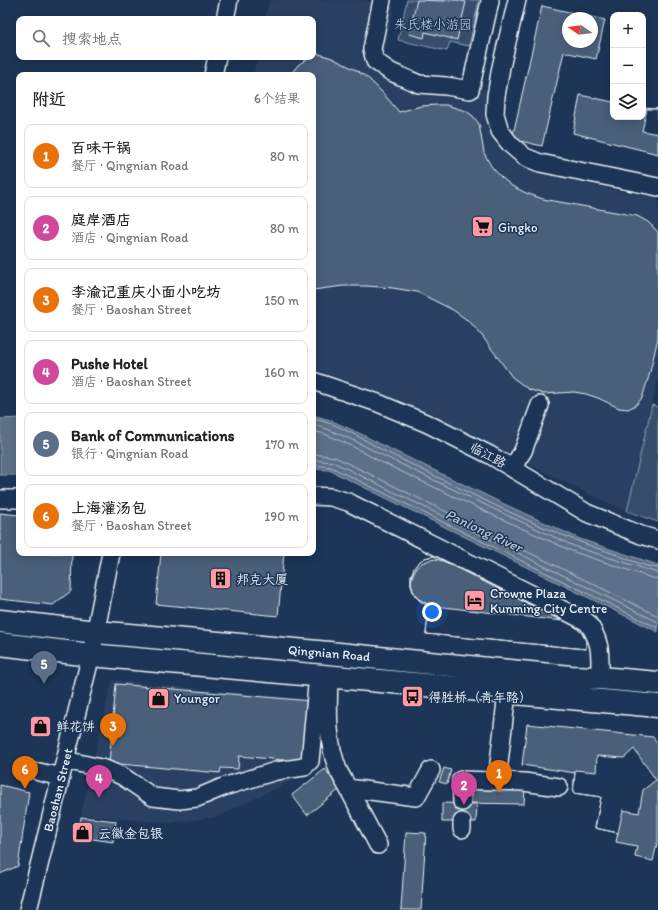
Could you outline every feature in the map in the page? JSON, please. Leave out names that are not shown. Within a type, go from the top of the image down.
[{"type":"main road","name":"Qingnian Road","points":[[0,621],[96,632],[571,677],[658,683]]},
{"type":"main road","name":"Qingnian Road","points":[[0,644],[91,655],[658,706]]},
{"type":"street","points":[[226,16],[229,0]]},
{"type":"street","points":[[382,0],[372,49],[375,61],[391,72],[419,84],[470,90],[490,1]]},
{"type":"street","points":[[517,0],[496,96],[495,114],[500,131],[525,157],[540,163],[658,186]]},
{"type":"street","points":[[214,72],[216,60]]},
{"type":"street","name":"临江路","points":[[316,382],[428,424],[490,455],[587,513],[641,535],[658,540]]},
{"type":"street","points":[[512,468],[523,451],[540,406]]},
{"type":"street","points":[[316,496],[332,497],[348,502],[587,622],[596,633],[600,648],[600,678]]},
{"type":"street","points":[[0,499],[16,499]]},
{"type":"street","name":"Baoshan Street","points":[[28,910],[91,655],[110,556]]},
{"type":"street","points":[[39,772],[63,768],[106,769],[122,776],[152,797],[179,800],[197,798],[222,787],[276,771],[304,767],[309,764],[310,761],[324,676]]},
{"type":"street","points":[[324,676],[333,752],[339,772],[378,845]]},
{"type":"street","points":[[497,780],[507,692]]},
{"type":"street","points":[[348,788],[416,797],[431,770]]},
{"type":"street","points":[[462,802],[461,780],[497,780],[560,787]]},
{"type":"shaded area","points":[[269,0],[364,0],[394,6],[382,65],[409,89],[454,83],[486,89],[501,104],[503,140],[523,161],[550,175],[619,191],[658,198],[658,379],[627,511],[595,497],[402,401],[316,370],[316,72],[254,72],[256,60],[316,60],[316,16],[266,16]]},
{"type":"shaded area","points":[[112,680],[322,701],[322,766],[217,817],[169,823],[81,815]]},
{"type":"green space","name":"朱氏楼小游园","points":[[407,0],[479,0],[469,46],[450,42],[447,51],[398,40]]},
{"type":"green space","points":[[652,405],[658,407],[658,522],[627,511]]},
{"type":"water","name":"Panlong River","points":[[316,416],[330,420],[359,433],[502,503],[580,539],[658,565],[658,632],[329,470],[316,469]]},
{"type":"water","points":[[16,418],[16,475],[0,475],[0,419]]},
{"type":"building","points":[[417,0],[457,0],[466,2],[457,40],[425,32],[424,38],[409,34]]},
{"type":"building","points":[[542,6],[569,12],[562,12],[562,48],[598,48],[598,18],[605,20],[596,59],[564,52],[542,146],[512,139]]},
{"type":"building","name":"Gingko","points":[[316,53],[332,58],[356,70],[369,79],[399,112],[421,106],[437,105],[446,105],[466,111],[473,116],[479,124],[484,153],[491,166],[512,186],[543,199],[637,216],[648,222],[658,232],[658,338],[642,398],[636,405],[628,409],[619,408],[586,394],[574,392],[543,394],[528,389],[512,377],[483,337],[470,322],[453,310],[417,292],[367,286],[343,286],[316,290],[316,72],[292,72],[298,65],[306,60],[316,60]]},
{"type":"building","points":[[580,95],[610,101],[610,120],[646,120],[646,108],[658,109],[658,154],[573,133]]},
{"type":"building","points":[[647,109],[658,109],[658,134],[642,131],[644,120],[646,120]]},
{"type":"building","points":[[0,513],[16,515],[16,556],[72,556],[71,591],[53,605],[0,599]]},
{"type":"building","name":"邦克大厦","points":[[161,556],[284,556],[278,616],[156,604]]},
{"type":"building","name":"Crowne Plaza Kunming City Centre","points":[[433,556],[443,557],[570,622],[582,633],[586,641],[586,649],[426,634],[429,605],[417,598],[411,584],[411,576],[414,568],[419,562],[425,558]]},
{"type":"building","name":"Crowne Plaza Kunming City Centre","points":[[433,556],[443,557],[570,622],[582,633],[586,641],[586,649],[426,634],[429,605],[417,598],[411,584],[411,576],[414,568],[419,562],[425,558]]},
{"type":"building","points":[[436,559],[443,561],[562,621],[426,605],[415,596],[411,582],[416,568],[422,563]]},
{"type":"building","points":[[116,684],[311,701],[305,762],[239,756],[238,769],[221,768],[220,773],[109,763]]},
{"type":"building","points":[[527,724],[653,737],[658,744],[658,839],[653,861],[635,857],[637,846],[616,842],[618,833],[595,828],[601,797],[573,793],[575,773],[522,765]]},
{"type":"building","points":[[634,749],[656,780],[643,790],[639,813],[623,810],[618,833],[595,828],[601,797],[573,793],[575,770],[596,772],[597,756],[624,758]]},
{"type":"building","points":[[444,768],[451,770],[447,784],[439,782]]},
{"type":"building","points":[[325,769],[340,789],[307,815],[292,795]]},
{"type":"building","points":[[0,785],[29,792],[18,866],[0,874]]},
{"type":"building","points":[[464,787],[525,788],[524,804],[464,803]]},
{"type":"building","points":[[442,803],[477,804],[476,822],[442,822]]},
{"type":"building","points":[[81,817],[116,821],[113,842],[79,837]]},
{"type":"building","points":[[406,832],[426,833],[421,910],[401,910]]},
{"type":"place","name":"Gingko","points":[[483,227]]},
{"type":"place","name":"邦克大厦","points":[[220,579]]},
{"type":"place","name":"Crowne Plaza Kunming City Centre","points":[[474,600]]},
{"type":"place","name":"Bank of Communications","points":[[44,684]]},
{"type":"place","name":"得胜桥（青年路）","points":[[412,697]]},
{"type":"place","name":"Youngor","points":[[159,698]]},
{"type":"place","name":"鲜花饼","points":[[40,726]]},
{"type":"place","name":"李渝记重庆小面小吃坊","points":[[113,746]]},
{"type":"place","name":"上海灌汤包","points":[[25,789]]},
{"type":"place","name":"百味干锅","points":[[499,793]]},
{"type":"place","name":"Pushe Hotel","points":[[99,798]]},
{"type":"place","name":"庭岸酒店","points":[[464,805]]},
{"type":"place","name":"云徽金包银","points":[[82,833]]}]
